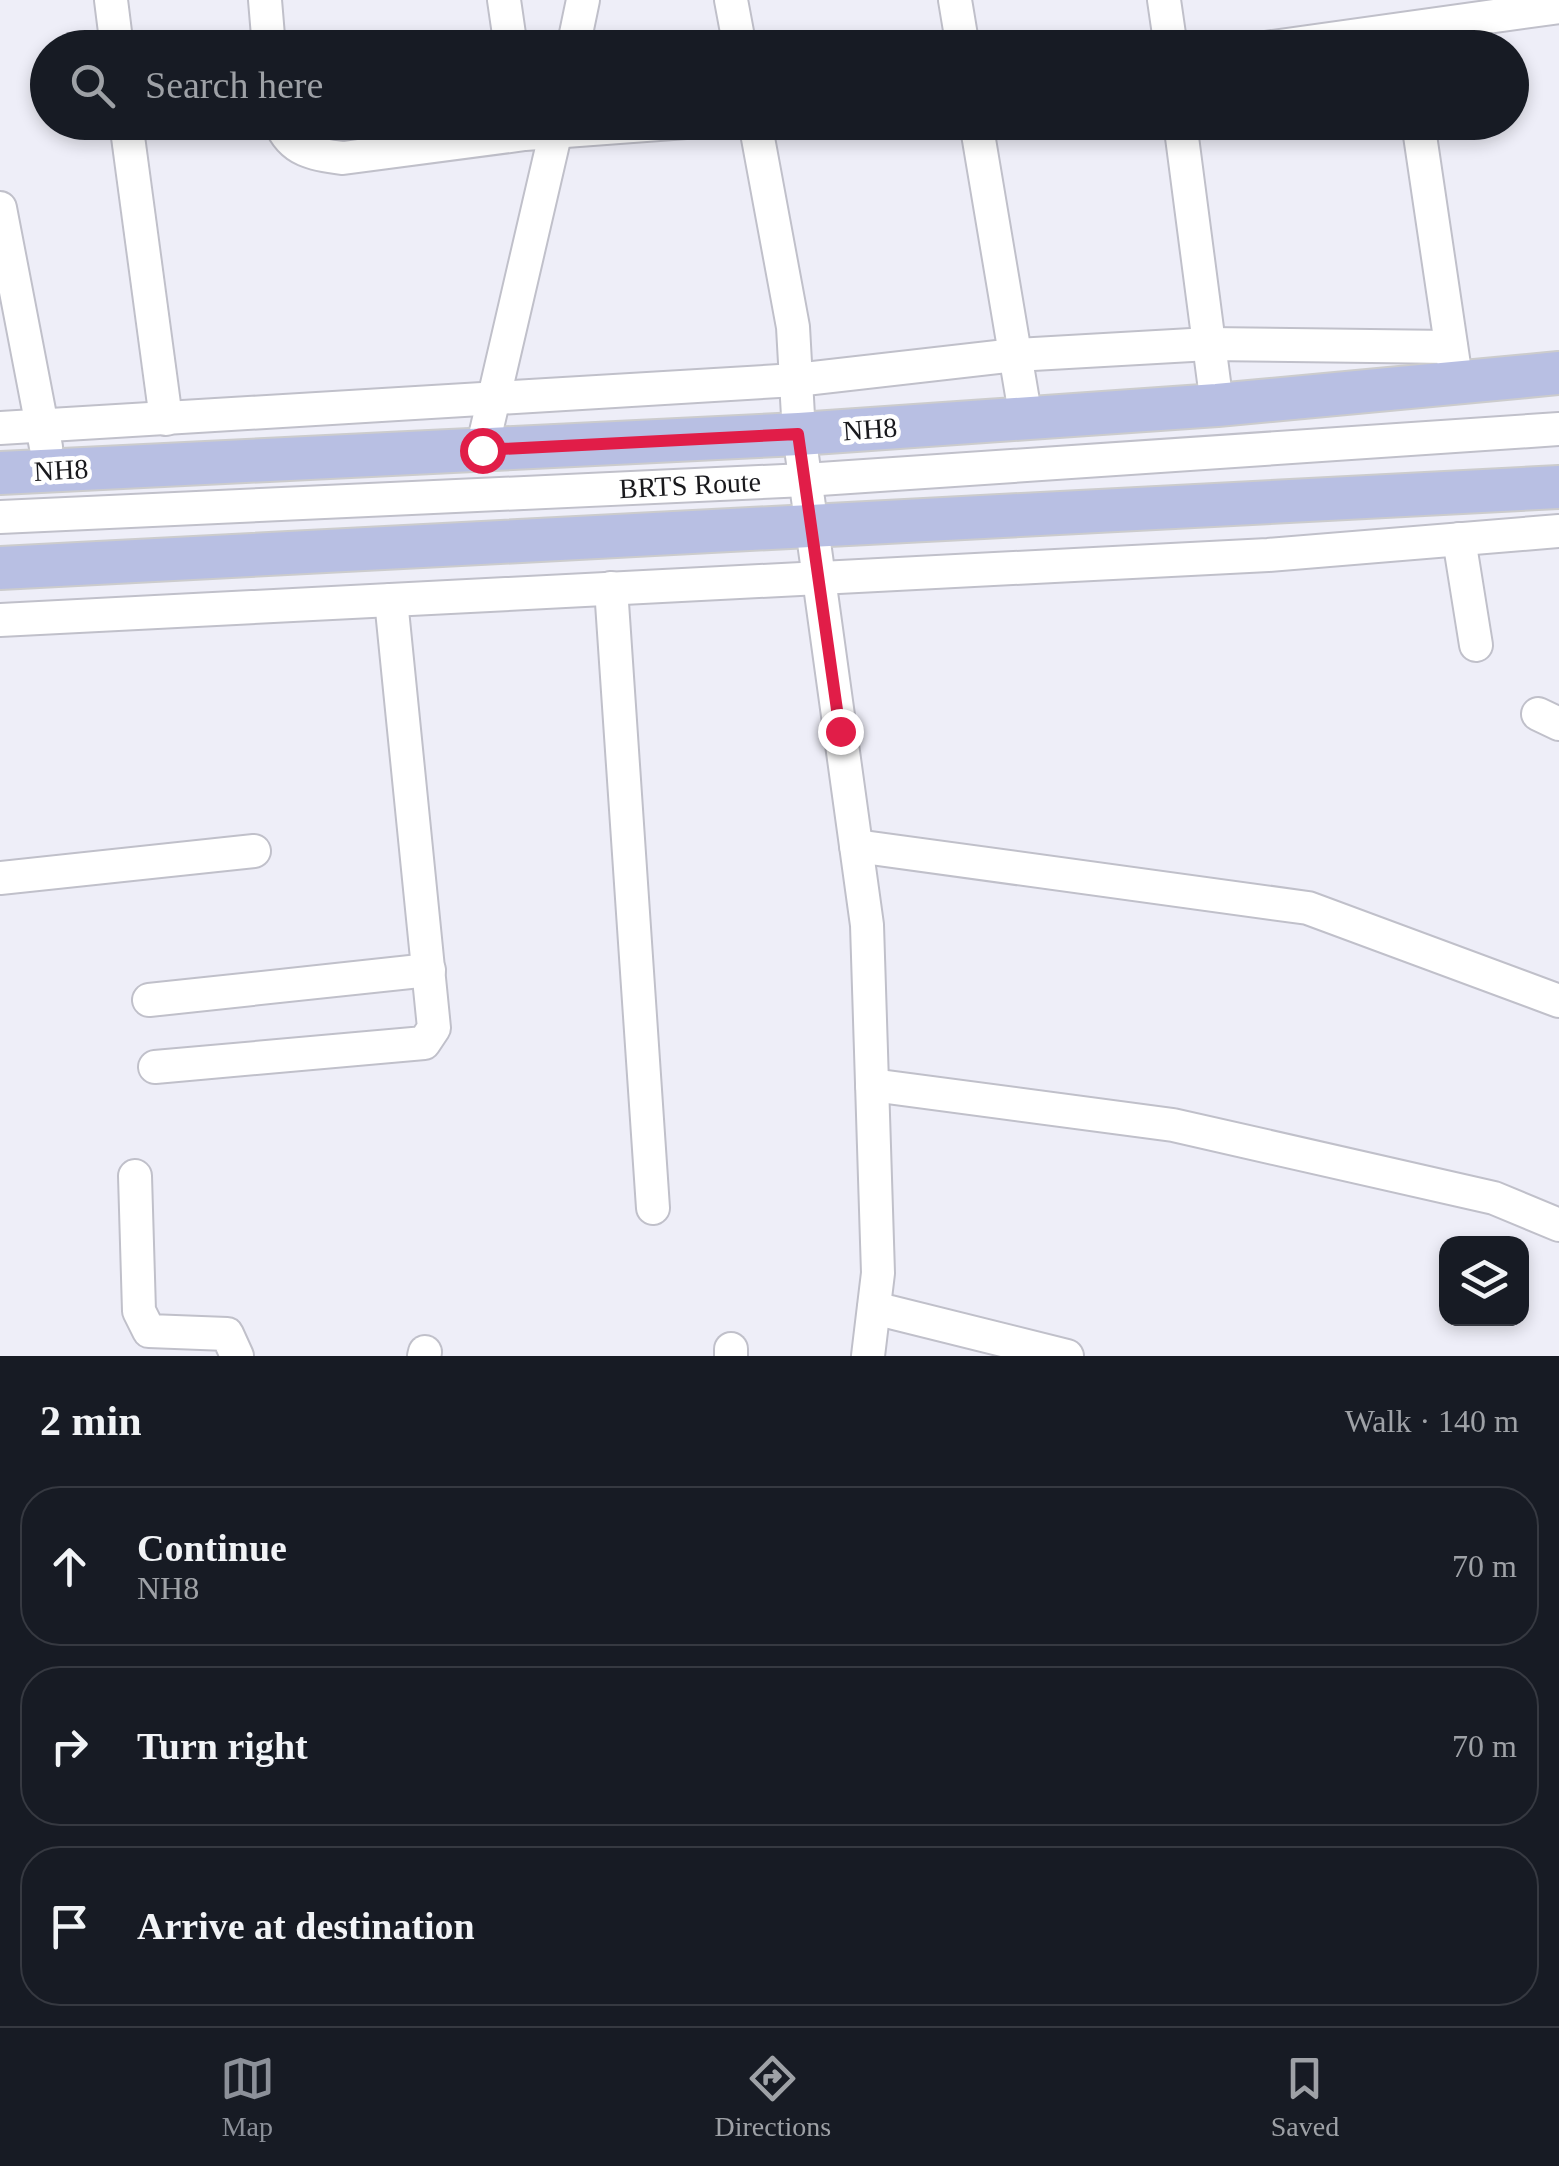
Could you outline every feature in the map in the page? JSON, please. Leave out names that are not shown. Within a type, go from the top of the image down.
[{"type":"main road","name":"NH8","points":[[0,473],[798,434],[1218,406],[1454,365],[1559,372]]},
{"type":"main road","points":[[0,568],[1559,487]]},
{"type":"street","points":[[111,0],[115,30]]},
{"type":"street","points":[[264,0],[267,30]]},
{"type":"street","points":[[504,0],[508,30]]},
{"type":"street","points":[[577,30],[583,0]]},
{"type":"street","points":[[731,0],[737,30]]},
{"type":"street","points":[[955,0],[960,30]]},
{"type":"street","points":[[1164,0],[1168,30]]},
{"type":"street","points":[[1373,30],[1559,7]]},
{"type":"street","points":[[128,140],[166,419]]},
{"type":"street","points":[[290,140],[316,155],[343,158],[461,140]]},
{"type":"street","points":[[482,450],[538,140]]},
{"type":"street","points":[[758,140],[793,327],[798,434],[866,925],[878,1273],[868,1356]]},
{"type":"street","points":[[979,140],[1026,419]]},
{"type":"street","points":[[1182,140],[1218,406]]},
{"type":"street","points":[[0,428],[796,380],[1015,355],[1209,344],[1454,365],[1421,140]]},
{"type":"street","points":[[0,208],[50,471]]},
{"type":"street","name":"BRTS Route","points":[[0,517],[804,480],[1559,430]]},
{"type":"street","points":[[0,620],[1268,554],[1559,531]]},
{"type":"street","points":[[1459,539],[1476,646]]},
{"type":"street","points":[[610,588],[653,1208]]},
{"type":"street","points":[[155,1067],[424,1043],[434,1028],[391,600]]},
{"type":"street","points":[[856,846],[1308,908],[1559,1000]]},
{"type":"street","points":[[0,878],[254,851]]},
{"type":"street","points":[[149,1000],[429,970]]},
{"type":"street","points":[[872,1085],[1173,1125],[1494,1198],[1559,1225]]},
{"type":"street","points":[[135,1176],[138,1312],[149,1331],[227,1334],[237,1356]]},
{"type":"street","points":[[874,1308],[1066,1356]]},
{"type":"route","points":[[482,450],[798,434],[840,731]]}]
